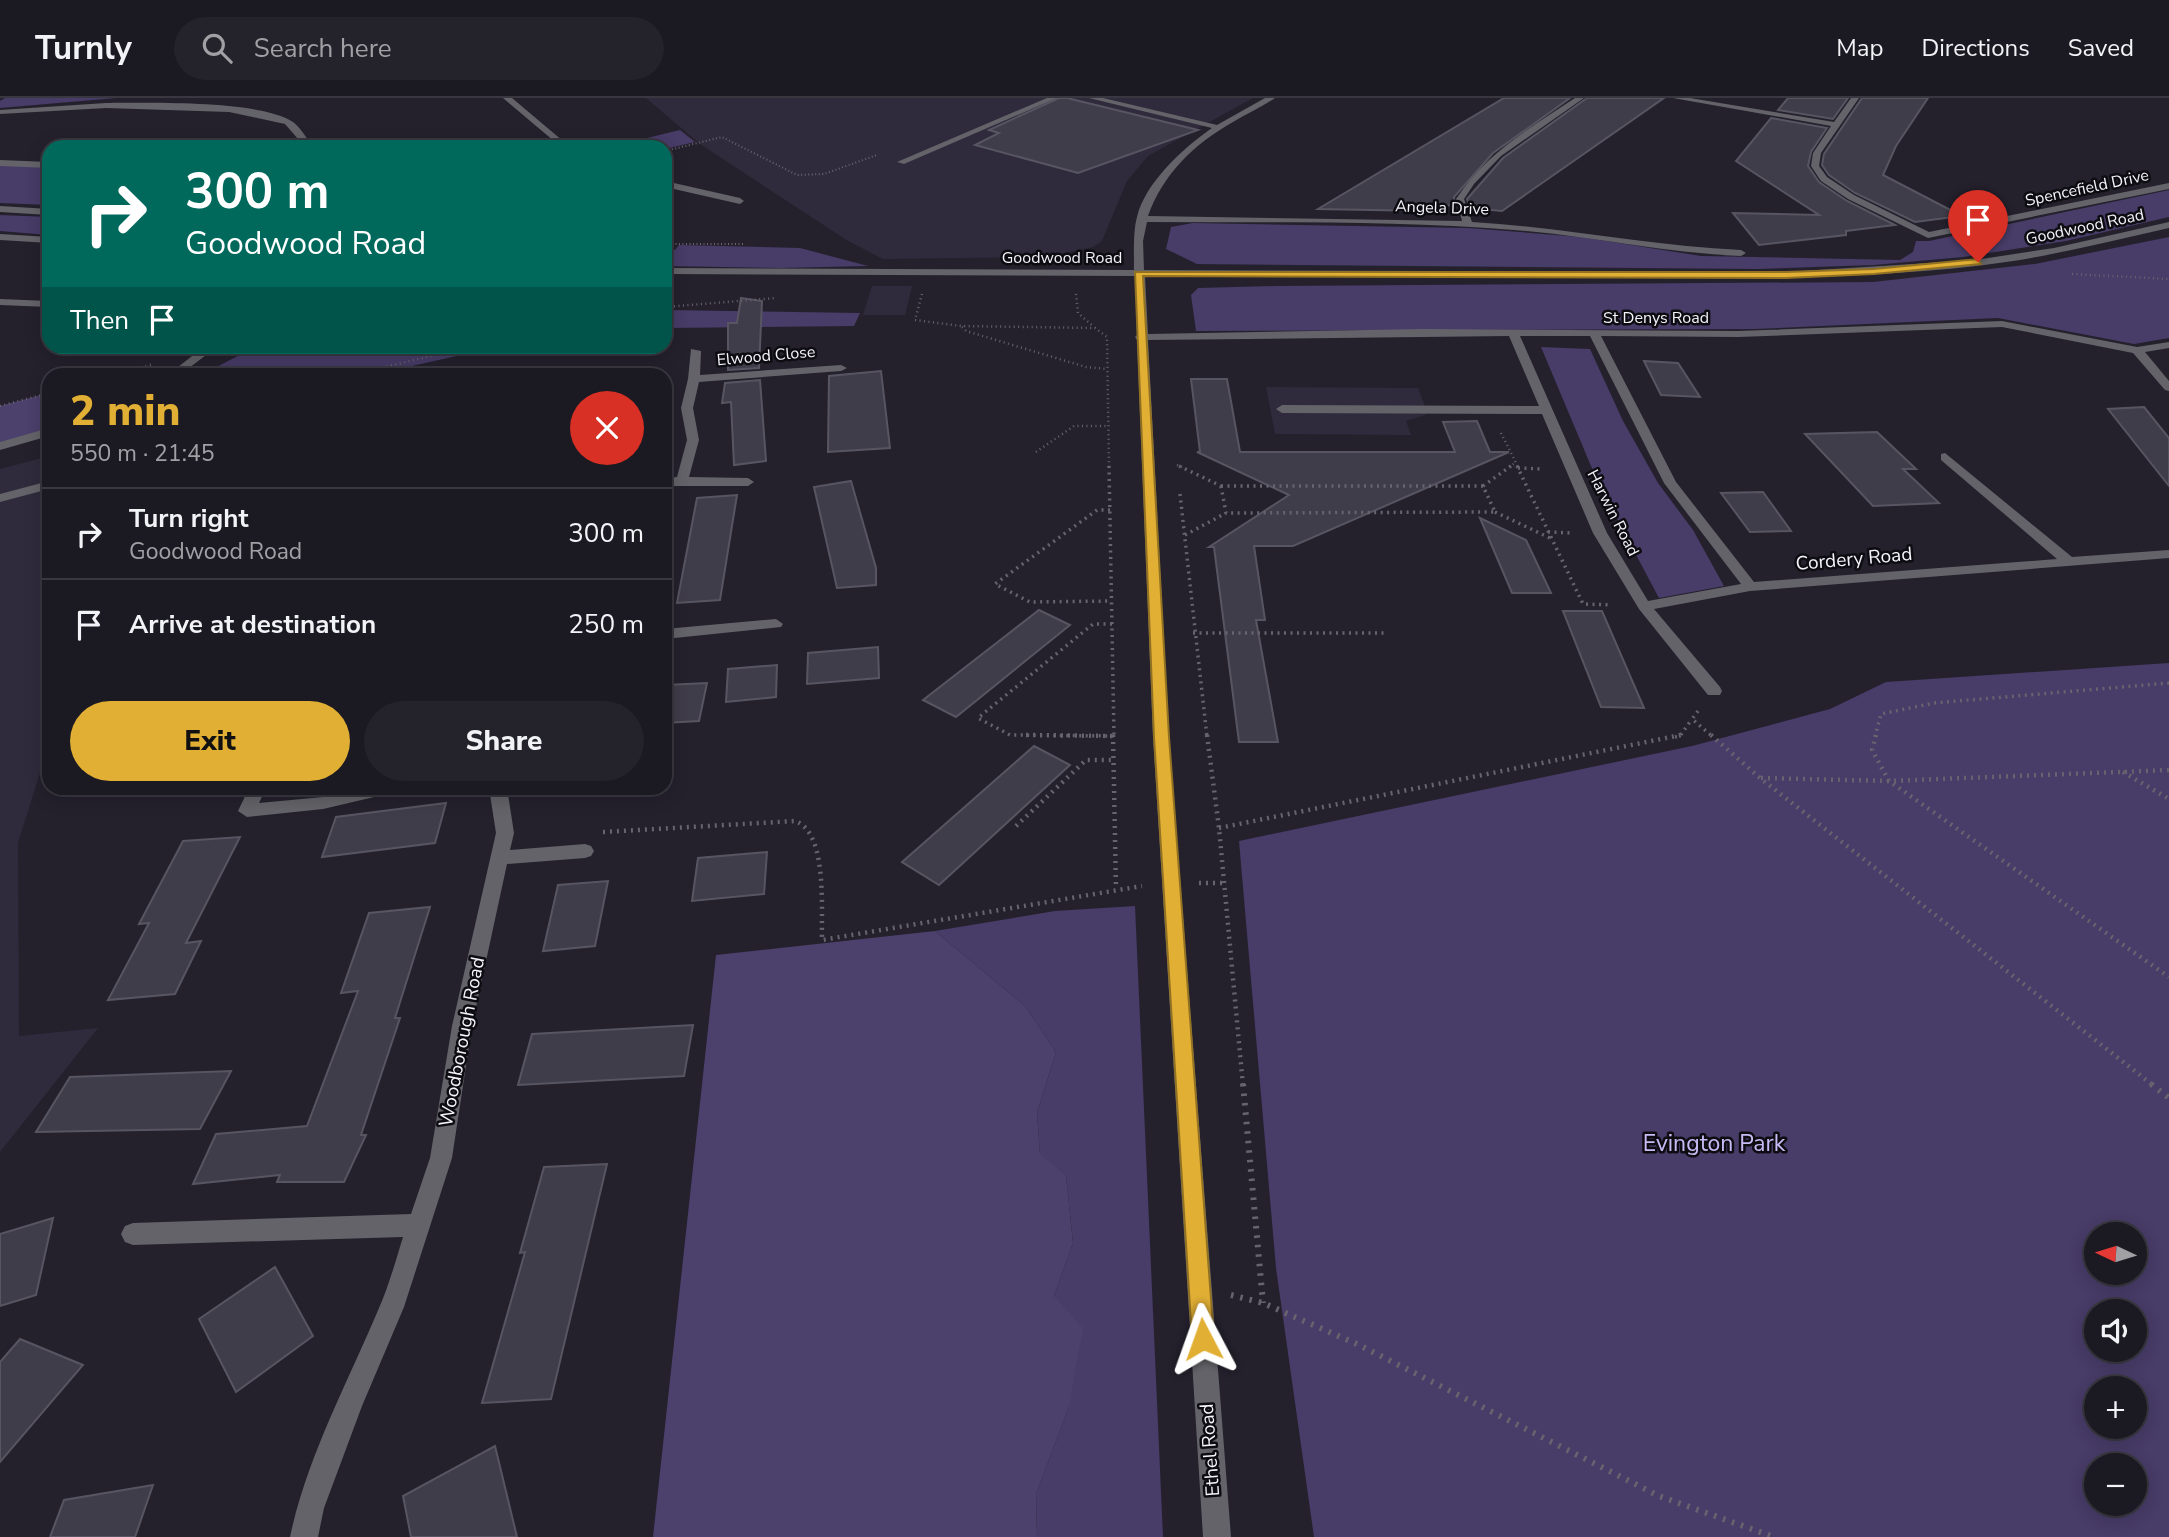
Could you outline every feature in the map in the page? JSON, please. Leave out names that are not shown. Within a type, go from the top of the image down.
[{"type":"street","points":[[507,98],[558,140]]},
{"type":"street","points":[[901,162],[1053,98]]},
{"type":"street","points":[[1093,98],[1217,127]]},
{"type":"street","points":[[1140,219],[1160,178],[1190,146],[1217,127],[1270,98]]},
{"type":"street","points":[[1468,224],[1461,199],[1473,176],[1490,159],[1580,98]]},
{"type":"street","points":[[1677,98],[1837,125],[1855,98]]},
{"type":"street","points":[[0,112],[154,99],[230,102],[289,122],[303,140]]},
{"type":"street","name":"Spencefield Drive","points":[[1837,125],[1817,153],[1815,166],[1824,179],[1851,197],[1928,235],[2169,186]]},
{"type":"street","points":[[0,163],[42,165]]},
{"type":"street","points":[[672,186],[740,201]]},
{"type":"street","points":[[0,209],[42,212]]},
{"type":"street","name":"Angela Drive","points":[[1140,219],[1468,224],[1555,230],[1675,250],[1741,253]]},
{"type":"street","name":"Ethel Road","points":[[1140,219],[1140,337],[1172,883],[1217,1537]]},
{"type":"street","name":"Goodwood Road","points":[[672,271],[1693,275],[1874,272],[2036,254],[2169,225]]},
{"type":"street","points":[[0,237],[42,240]]},
{"type":"street","points":[[0,302],[42,304]]},
{"type":"street","name":"St Denys Road","points":[[1140,337],[1513,332],[1738,334],[2002,324],[2137,350],[2169,345]]},
{"type":"street","name":"Harwin Road","points":[[1513,332],[1600,533],[1644,606],[1714,691]]},
{"type":"street","points":[[1594,333],[1670,483],[1750,587]]},
{"type":"street","points":[[2137,350],[2169,388]]},
{"type":"street","points":[[682,481],[693,440],[687,408],[694,379],[695,351]]},
{"type":"street","points":[[182,368],[202,354]]},
{"type":"street","name":"Elwood Close","points":[[694,379],[841,368]]},
{"type":"street","points":[[1282,409],[1549,410]]},
{"type":"street","points":[[0,446],[42,434]]},
{"type":"street","points":[[1945,457],[2068,561]]},
{"type":"street","points":[[672,482],[748,481]]},
{"type":"street","points":[[0,498],[42,487]]},
{"type":"street","name":"Cordery Road","points":[[1644,606],[1750,587],[2169,554]]},
{"type":"street","points":[[672,633],[776,624]]},
{"type":"street","points":[[255,795],[247,811],[323,803],[357,795]]},
{"type":"street","name":"Woodborough Road","points":[[304,1537],[310,1508],[350,1403],[392,1307],[421,1226],[441,1158],[462,1026],[505,833],[499,795]]},
{"type":"street","points":[[500,858],[584,851]]},
{"type":"street","points":[[133,1234],[421,1226]]},
{"type":"path","points":[[672,149],[722,136],[797,175],[824,174],[873,154],[901,162]]},
{"type":"path","points":[[928,273],[915,320],[961,326],[1095,328]]},
{"type":"path","points":[[1076,292],[1078,313],[1107,337],[1116,889]]},
{"type":"path","points":[[672,307],[763,301],[788,295]]},
{"type":"path","points":[[961,326],[967,331],[1086,367],[1107,369]]},
{"type":"path","points":[[383,368],[440,354]]},
{"type":"path","points":[[136,368],[165,360]]},
{"type":"path","points":[[0,406],[42,395]]},
{"type":"path","points":[[1490,410],[1583,604],[1644,606]]},
{"type":"path","points":[[1035,452],[1074,426],[1108,426]]},
{"type":"path","points":[[1177,452],[1178,477]]},
{"type":"path","points":[[1177,465],[1221,486],[1483,486],[1515,463]]},
{"type":"path","points":[[1221,486],[1226,513]]},
{"type":"path","points":[[1483,486],[1495,512]]},
{"type":"path","points":[[1180,488],[1193,633],[1219,828],[1263,1303]]},
{"type":"path","points":[[1110,510],[1097,510],[995,584],[1030,602],[1111,601]]},
{"type":"path","points":[[1185,535],[1226,513],[1495,512],[1551,539]]},
{"type":"path","points":[[1112,624],[1093,624],[978,718],[1010,735],[1114,736]]},
{"type":"path","points":[[1193,633],[1387,633]]},
{"type":"path","points":[[2169,683],[1934,703],[1881,714],[1872,750],[1889,781],[2169,977]]},
{"type":"path","points":[[1219,828],[1680,736],[1714,691]]},
{"type":"path","points":[[1692,719],[1760,778],[2169,1098]]},
{"type":"path","points":[[1016,826],[1086,760],[1115,760]]},
{"type":"path","points":[[1760,778],[1889,781],[2169,770]]},
{"type":"path","points":[[2122,772],[2169,799]]},
{"type":"path","points":[[584,851],[589,833],[648,827],[785,822],[807,825],[815,838],[822,940],[1116,889],[1172,883]]},
{"type":"path","points":[[1199,1288],[1263,1303],[1359,1345],[1659,1496],[1774,1537]]},
{"type":"shaded area","points":[[646,98],[1253,98],[1148,156],[1127,181],[1102,241],[1093,247],[1047,257],[883,259],[848,241],[700,144]]},
{"type":"shaded area","points":[[872,286],[912,286],[905,315],[863,315]]},
{"type":"shaded area","points":[[1266,387],[1418,388],[1428,414],[1406,421],[1411,435],[1275,434]]},
{"type":"shaded area","points":[[42,395],[42,434],[0,446],[0,406]]},
{"type":"shaded area","points":[[42,458],[42,766],[18,843],[19,1036],[98,1028],[0,1152],[0,469]]},
{"type":"shaded area","points":[[935,931],[1026,1007],[1056,1052],[1037,1113],[1040,1154],[1066,1175],[1073,1243],[1054,1296],[1083,1328],[1069,1407],[1036,1494],[1037,1537],[653,1537],[716,955]]},
{"type":"green space","points":[[5,98],[116,98],[0,108],[0,101]]},
{"type":"green space","points":[[680,130],[695,142],[672,147],[672,140],[639,140]]},
{"type":"green space","points":[[0,165],[42,167],[42,205],[0,203]]},
{"type":"green space","points":[[2169,190],[2169,217],[2066,241],[1963,257],[1874,265],[1758,269],[1197,264],[1166,249],[1171,227],[1193,223],[1468,228],[1581,237],[1701,256],[1900,260],[1913,252],[1916,241],[1929,241]]},
{"type":"green space","points":[[0,215],[42,217],[42,234],[0,231]]},
{"type":"green space","points":[[2169,237],[2169,338],[2134,344],[1998,318],[1756,329],[1196,331],[1191,295],[1198,288],[1276,286],[1873,282],[2035,264]]},
{"type":"green space","points":[[679,245],[800,248],[868,266],[672,266],[672,250]]},
{"type":"green space","points":[[672,310],[860,313],[854,326],[672,328]]},
{"type":"green space","points":[[1541,347],[1590,349],[1623,421],[1658,483],[1693,530],[1724,586],[1659,598],[1599,485]]},
{"type":"green space","points":[[242,354],[466,354],[403,368],[215,368]]},
{"type":"green space","name":"Evington Park","points":[[2169,663],[2169,1537],[1314,1537],[1276,1268],[1239,841],[1692,746],[1830,709],[1886,682]]},
{"type":"green space","points":[[1135,906],[1163,1537],[1037,1537],[1036,1494],[1069,1407],[1054,1296],[1073,1243],[1066,1175],[1040,1155],[1037,1113],[1056,1052],[1026,1007],[935,931],[1055,911]]},
{"type":"building","points":[[1059,98],[1198,130],[1078,173],[975,145],[999,133],[989,130]]},
{"type":"building","points":[[1504,98],[1570,98],[1493,153],[1454,197],[1455,206],[1422,203],[1425,211],[1318,209]]},
{"type":"building","points":[[1587,98],[1664,98],[1502,211],[1470,208],[1467,199],[1503,158]]},
{"type":"building","points":[[1788,98],[1848,98],[1833,119],[1778,110]]},
{"type":"building","points":[[1862,98],[1928,98],[1896,146],[1883,175],[1962,216],[1915,222],[1855,193],[1829,175],[1822,165],[1824,154]]},
{"type":"building","points":[[1771,118],[1827,128],[1811,152],[1808,166],[1819,182],[1847,201],[1895,225],[1846,231],[1846,235],[1759,245],[1733,213],[1819,215],[1736,161]]},
{"type":"building","points":[[741,298],[762,301],[759,368],[728,370],[728,323],[737,323]]},
{"type":"building","points":[[1644,361],[1678,363],[1700,397],[1661,395]]},
{"type":"building","points":[[881,371],[890,448],[828,452],[829,376]]},
{"type":"building","points":[[1191,379],[1227,379],[1240,452],[1455,452],[1443,422],[1477,421],[1490,452],[1509,452],[1293,546],[1254,546],[1265,620],[1256,620],[1278,742],[1239,742],[1214,547],[1209,547],[1289,495],[1197,452],[1200,452]]},
{"type":"building","points":[[760,380],[766,461],[734,465],[731,402],[722,403],[725,383]]},
{"type":"building","points":[[2144,407],[2169,438],[2169,486],[2108,409]]},
{"type":"building","points":[[1877,432],[1916,469],[1903,469],[1939,503],[1873,506],[1805,434]]},
{"type":"building","points":[[851,481],[876,568],[876,585],[837,588],[814,487]]},
{"type":"building","points":[[1763,492],[1791,531],[1750,532],[1721,493]]},
{"type":"building","points":[[737,495],[720,600],[677,603],[697,498]]},
{"type":"building","points":[[1480,518],[1526,540],[1551,593],[1512,593]]},
{"type":"building","points":[[1039,610],[1070,625],[956,717],[923,700]]},
{"type":"building","points":[[1563,611],[1602,611],[1644,708],[1601,707]]},
{"type":"building","points":[[878,647],[879,678],[807,684],[808,653]]},
{"type":"building","points":[[777,665],[776,697],[726,702],[728,669]]},
{"type":"building","points":[[707,683],[699,721],[672,723],[672,685]]},
{"type":"building","points":[[1034,746],[1070,765],[939,885],[902,862]]},
{"type":"building","points":[[446,803],[435,843],[322,857],[336,817]]},
{"type":"building","points":[[240,837],[186,943],[201,941],[175,994],[108,1000],[149,923],[139,924],[183,841]]},
{"type":"building","points":[[767,852],[764,894],[692,901],[698,858]]},
{"type":"building","points":[[608,881],[595,946],[543,951],[558,885]]},
{"type":"building","points":[[430,907],[395,1018],[400,1018],[361,1135],[366,1135],[344,1182],[277,1182],[280,1175],[193,1184],[216,1134],[307,1126],[358,991],[341,993],[369,913]]},
{"type":"building","points":[[693,1025],[684,1076],[518,1085],[532,1034]]},
{"type":"building","points":[[231,1071],[200,1129],[36,1132],[70,1077]]},
{"type":"building","points":[[607,1164],[551,1399],[482,1403],[525,1252],[520,1253],[544,1167]]},
{"type":"building","points":[[53,1218],[36,1295],[0,1306],[0,1234]]},
{"type":"building","points":[[275,1267],[313,1336],[236,1392],[199,1319]]},
{"type":"building","points":[[20,1339],[83,1365],[0,1462],[0,1362]]},
{"type":"building","points":[[495,1446],[517,1537],[411,1537],[403,1496]]},
{"type":"building","points":[[153,1485],[135,1537],[50,1537],[64,1500]]},
{"type":"route","points":[[1203,1339],[1161,737],[1138,274],[1786,275],[1874,272],[1978,262]]}]
